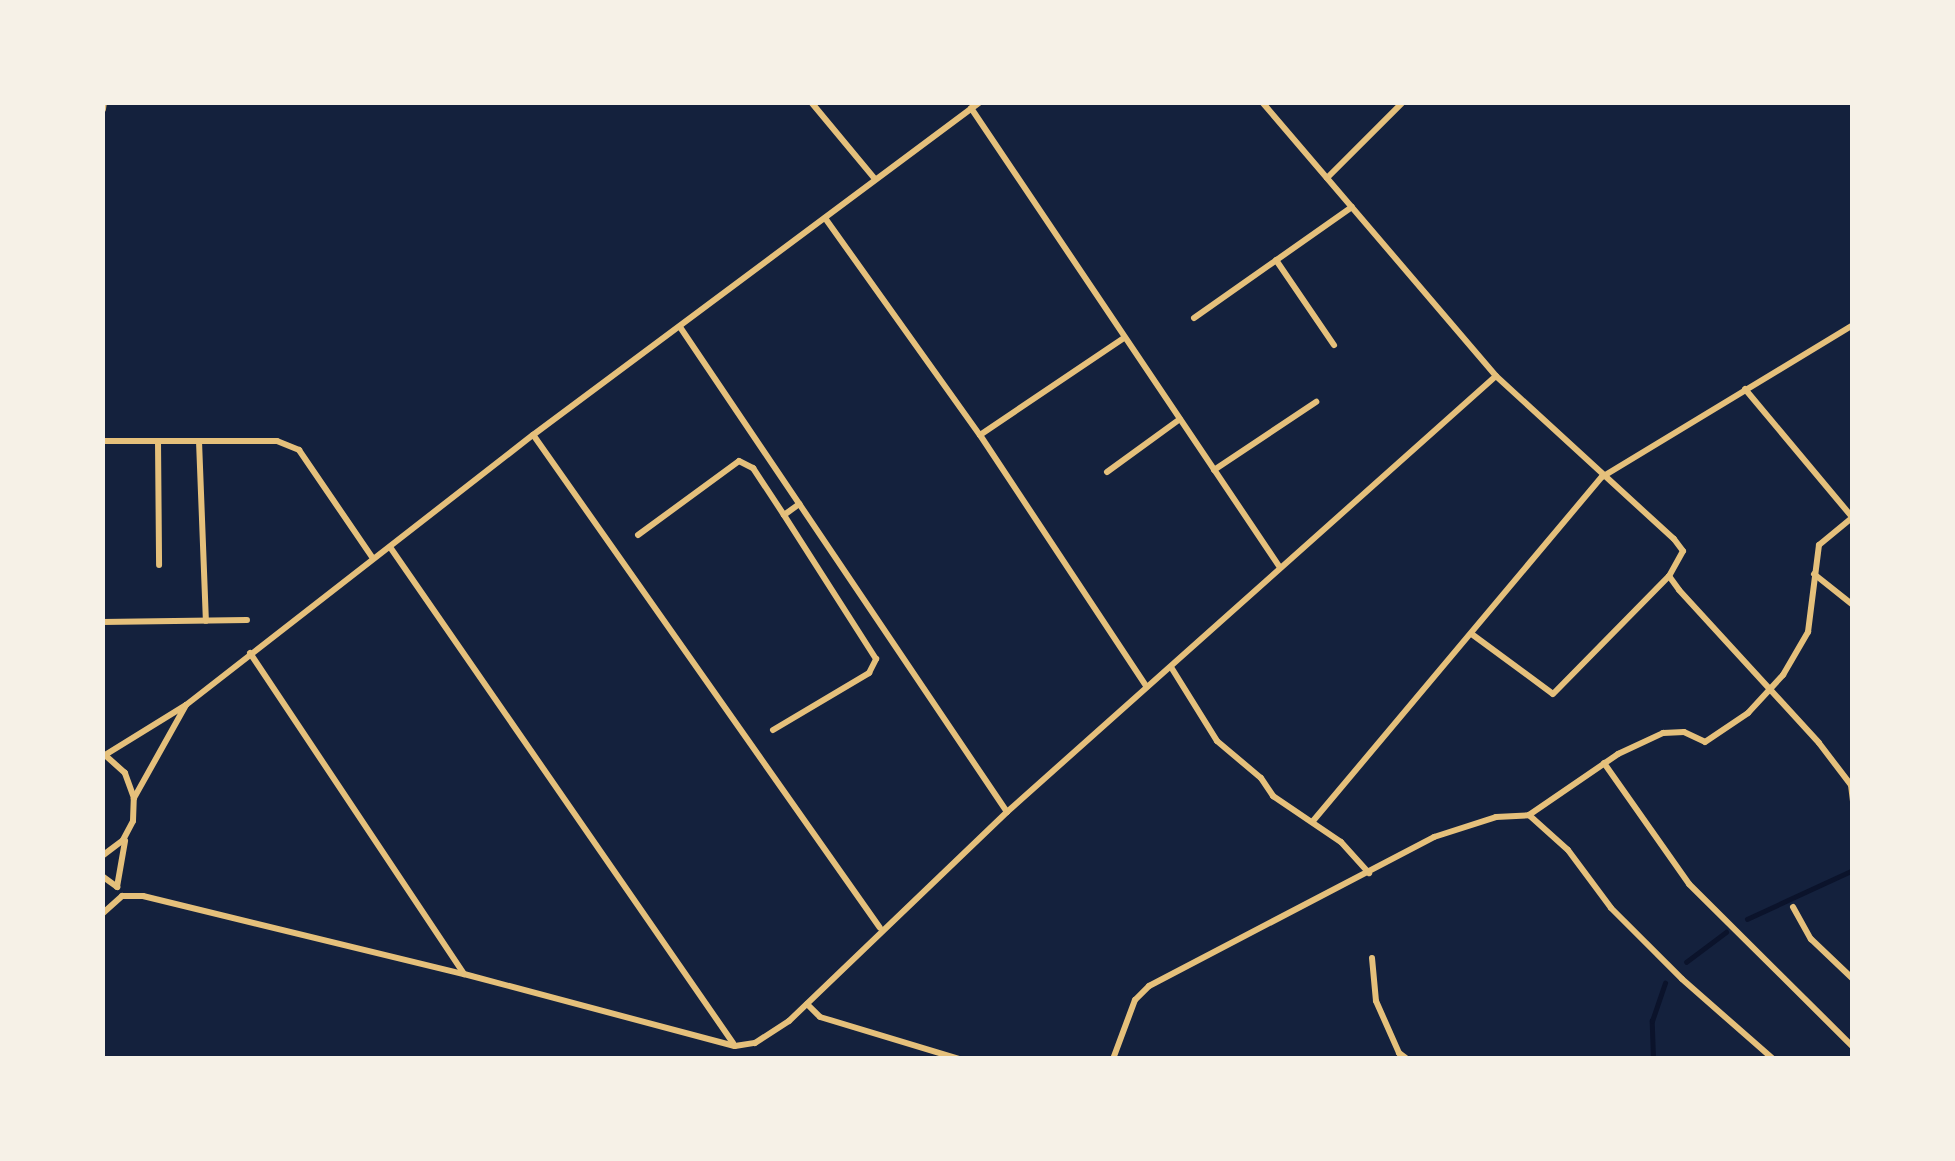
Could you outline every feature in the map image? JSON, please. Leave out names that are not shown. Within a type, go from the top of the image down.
[{"type":"street","points":[[811,102],[874,178]]},
{"type":"street","points":[[102,914],[120,891],[134,798],[125,773],[103,754],[186,705],[372,557],[980,102]]},
{"type":"street","points":[[1262,102],[1496,376],[1683,551],[1669,576],[1553,694],[1473,635]]},
{"type":"street","points":[[1327,178],[1403,102]]},
{"type":"street","points":[[971,109],[1279,566]]},
{"type":"street","points":[[1194,318],[1352,207]]},
{"type":"street","points":[[824,218],[980,435],[1147,687]]},
{"type":"street","points":[[1276,260],[1334,345]]},
{"type":"street","points":[[1313,821],[1602,477],[1853,325]]},
{"type":"street","points":[[680,326],[1007,812]]},
{"type":"street","points":[[980,435],[1124,338]]},
{"type":"street","points":[[102,876],[120,891],[735,1046],[767,1037],[1007,812],[1496,376]]},
{"type":"street","points":[[1113,1059],[1140,993],[1463,826],[1529,815],[1604,763],[1663,734],[1684,731],[1706,742],[1728,729],[1769,690],[1808,632],[1819,545],[1852,517],[1745,389]]},
{"type":"street","points":[[1214,470],[1316,402]]},
{"type":"street","points":[[1107,472],[1180,419]]},
{"type":"street","points":[[533,435],[880,928]]},
{"type":"street","points":[[102,441],[278,441],[299,450],[372,557]]},
{"type":"street","points":[[158,441],[159,565]]},
{"type":"street","points":[[199,441],[206,621]]},
{"type":"street","points":[[638,535],[739,461],[754,468],[876,659],[869,673],[773,730]]},
{"type":"street","points":[[784,515],[800,504]]},
{"type":"street","points":[[390,548],[735,1046]]},
{"type":"street","points":[[1814,574],[1853,605]]},
{"type":"street","points":[[1669,576],[1843,773],[1853,802]]},
{"type":"street","points":[[102,622],[248,620]]},
{"type":"street","points":[[250,652],[464,974]]},
{"type":"street","points":[[1171,667],[1217,741],[1261,778],[1273,796],[1313,821],[1369,873]]},
{"type":"street","points":[[134,798],[186,705]]},
{"type":"street","points":[[1604,763],[1689,884],[1853,1047]]},
{"type":"street","points":[[1529,815],[1568,850],[1611,908],[1667,964],[1774,1059]]},
{"type":"street","points":[[102,856],[123,840],[133,821]]},
{"type":"street","points":[[1793,907],[1811,939],[1853,979]]},
{"type":"street","points":[[1372,958],[1376,1001],[1395,1056],[1407,1059]]},
{"type":"street","points":[[807,1004],[820,1017],[959,1059]]},
{"type":"waterway","points":[[1747,919],[1853,870]]},
{"type":"waterway","points":[[1686,962],[1726,932]]},
{"type":"waterway","points":[[1653,1059],[1652,1021],[1665,983]]}]
